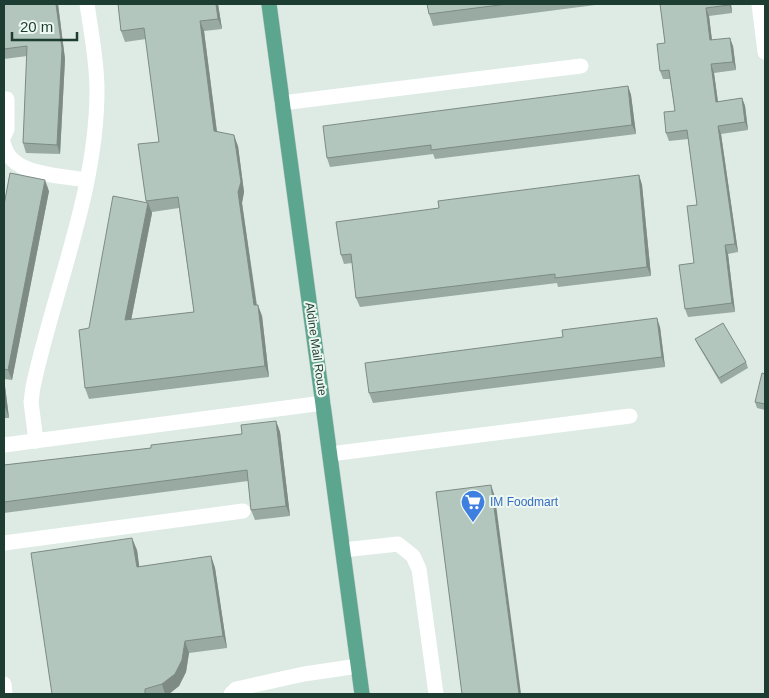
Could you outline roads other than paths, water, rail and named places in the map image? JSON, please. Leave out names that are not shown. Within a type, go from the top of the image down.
[{"type":"main road","name":"Aldine Mail Route","points":[[269,4],[362,694]]},
{"type":"street","points":[[36,441],[31,402],[33,387],[86,180],[97,91],[87,4]]},
{"type":"street","points":[[759,4],[765,52]]},
{"type":"street","points":[[282,103],[581,66]]},
{"type":"street","points":[[4,99],[7,99],[7,129],[4,136]]},
{"type":"street","points":[[4,145],[6,155],[15,164],[30,170],[86,180]]},
{"type":"street","points":[[4,445],[323,403]]},
{"type":"street","points":[[330,454],[630,416]]},
{"type":"street","points":[[4,542],[242,511]]},
{"type":"street","points":[[343,550],[398,544],[413,556],[419,569],[436,694]]},
{"type":"street","points":[[231,694],[236,689],[304,674],[358,666]]},
{"type":"street","points":[[4,684],[5,694]]},
{"type":"place","name":"IM Foodmart","points":[[473,523]]}]
